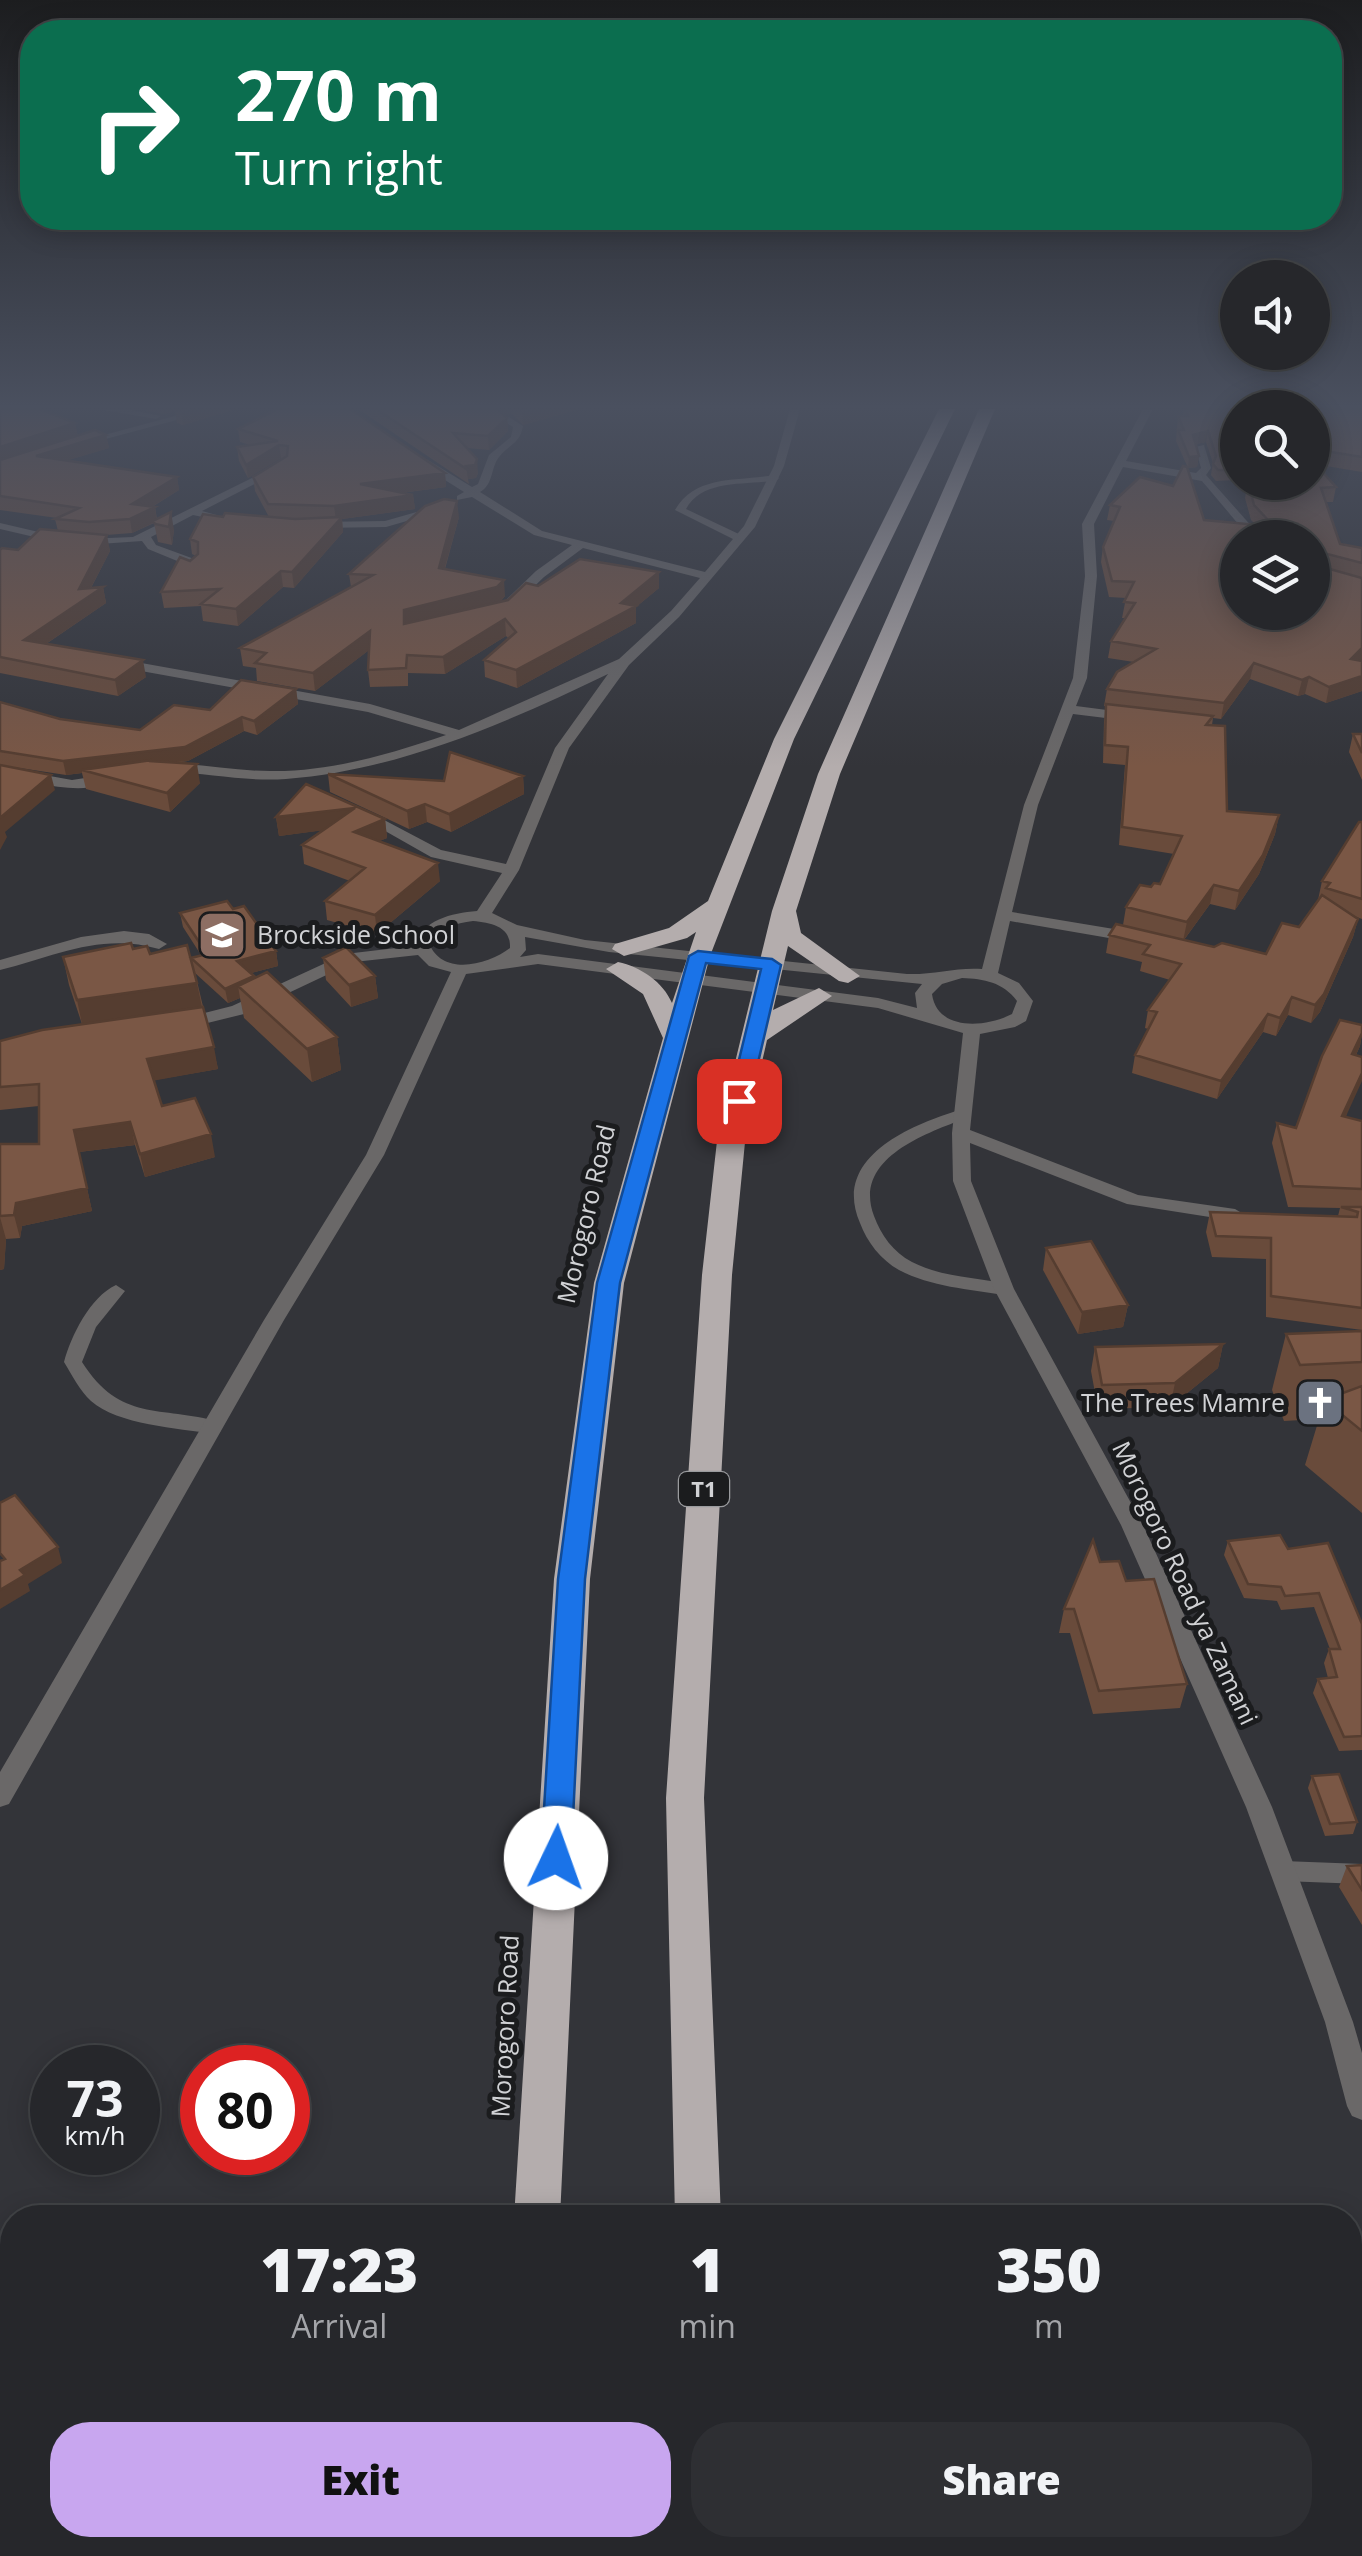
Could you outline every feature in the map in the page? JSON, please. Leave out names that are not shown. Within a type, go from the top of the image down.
[{"type":"highway","name":"Morogoro Road","points":[[537,2205],[572,1579],[609,1283],[694,968],[784,739],[888,528]]},
{"type":"highway","name":"T1","points":[[698,2205],[685,1798],[717,1275],[732,1132],[784,911],[829,774],[935,528]]},
{"type":"highway","points":[[674,1036],[654,990],[621,959],[678,933],[718,905]]},
{"type":"highway","points":[[784,911],[790,936],[848,976]]},
{"type":"highway","points":[[752,1039],[786,1013],[820,996]]},
{"type":"street","points":[[8,528],[41,538],[92,543],[135,540],[157,528]]},
{"type":"street","points":[[530,528],[578,546],[704,575]]},
{"type":"street","points":[[482,917],[511,870],[544,796],[551,768],[624,662],[674,614],[745,528]]},
{"type":"street","points":[[990,976],[1031,806],[1080,678],[1088,624],[1088,528]]},
{"type":"street","points":[[144,535],[152,547],[193,564],[191,570]]},
{"type":"street","points":[[504,610],[540,574],[578,546]]},
{"type":"street","points":[[99,660],[370,708],[460,734]]},
{"type":"street","points":[[0,771],[72,784],[184,768],[273,775],[389,755],[539,704],[624,662]]},
{"type":"street","points":[[1068,709],[1139,718]]},
{"type":"street","points":[[273,775],[302,791]]},
{"type":"street","points":[[348,808],[436,854],[511,870]]},
{"type":"street","points":[[1002,914],[1090,927],[1159,943]]},
{"type":"street","points":[[422,950],[425,936],[432,929],[454,919],[482,917],[621,959]]},
{"type":"street","points":[[501,963],[518,950],[520,942],[514,929]]},
{"type":"street","points":[[0,965],[124,935],[150,938],[159,944]]},
{"type":"street","points":[[422,950],[435,963],[460,970],[538,960],[621,959],[768,977],[936,980],[961,974],[990,976],[1021,993],[1025,1009],[1012,1023],[972,1030],[878,1003],[820,996],[768,977],[694,968]]},
{"type":"street","points":[[166,1027],[238,1010],[351,957],[422,950]]},
{"type":"street","points":[[0,1796],[212,1427],[375,1155],[460,970]]},
{"type":"street","points":[[933,1017],[922,1001],[923,993],[936,980]]},
{"type":"street","name":"Morogoro Road ya Zamani","points":[[972,1030],[962,1123],[962,1180],[1004,1289],[1132,1525],[1259,1807],[1338,2022],[1362,2106]]},
{"type":"street","points":[[962,1123],[1134,1200],[1176,1209],[1253,1215]]},
{"type":"lane","points":[[717,528],[739,538]]},
{"type":"lane","points":[[962,1123],[912,1133],[878,1156],[862,1180],[861,1212],[882,1250],[913,1270],[1004,1289]]},
{"type":"lane","points":[[116,1291],[92,1316],[77,1344],[73,1362],[84,1378],[99,1398],[124,1409],[212,1427]]},
{"type":"lane","points":[[1283,1870],[1362,1874]]},
{"type":"building","points":[[196,528],[332,528],[292,572],[281,571],[236,609],[201,604],[220,589],[161,592],[180,557],[190,561],[198,554],[198,542],[190,539]]},
{"type":"building","points":[[400,528],[450,528],[439,568],[504,580],[497,587],[404,610],[404,624],[508,600],[526,583],[538,586],[580,559],[659,572],[621,603],[636,606],[516,670],[484,660],[516,632],[505,619],[443,657],[407,655],[406,668],[368,670],[370,631],[313,673],[255,663],[266,653],[240,648],[373,575],[349,574]]},
{"type":"building","points":[[1111,528],[1220,528],[1220,630],[1330,630],[1330,569],[1362,578],[1362,648],[1351,659],[1362,661],[1362,676],[1329,687],[1309,677],[1302,680],[1254,663],[1224,703],[1107,689],[1117,672],[1156,649],[1111,641],[1135,603],[1124,602],[1134,582],[1112,581],[1103,547]]},
{"type":"building","points":[[1330,528],[1335,528],[1340,544],[1362,548],[1362,563],[1330,555]]},
{"type":"building","points":[[40,529],[107,535],[79,589],[103,587],[24,640],[143,660],[115,680],[0,657],[0,550],[18,550]]},
{"type":"building","points":[[241,680],[296,689],[254,721],[242,717],[185,747],[63,761],[0,751],[0,702],[60,719],[140,730],[174,705],[210,710]]},
{"type":"building","points":[[1106,704],[1213,716],[1206,725],[1225,726],[1227,811],[1279,815],[1263,855],[1239,891],[1214,885],[1187,922],[1126,907],[1140,885],[1160,884],[1182,836],[1122,827],[1128,747],[1105,745]]},
{"type":"building","points":[[1353,734],[1362,734],[1362,753]]},
{"type":"building","points":[[450,752],[523,776],[449,814],[425,804],[407,811],[328,774],[444,781]]},
{"type":"building","points":[[152,760],[149,761],[197,764],[167,793],[82,770]]},
{"type":"building","points":[[0,765],[51,775],[0,818]]},
{"type":"building","points":[[306,784],[385,819],[354,832],[438,863],[375,915],[325,901],[365,868],[302,845],[355,808],[276,817]]},
{"type":"building","points":[[1359,822],[1362,899],[1326,888],[1330,883],[1322,881]]},
{"type":"building","points":[[1322,895],[1358,919],[1324,994],[1315,1005],[1292,997],[1280,1018],[1268,1014],[1221,1081],[1135,1055],[1157,1012],[1148,1010],[1181,964],[1143,954],[1150,945],[1109,935],[1116,924],[1214,947],[1222,943],[1266,954],[1282,923],[1299,927]]},
{"type":"building","points":[[227,901],[233,909],[244,906],[276,951],[237,961],[254,976],[225,989],[191,958],[207,954],[180,913]]},
{"type":"building","points":[[131,943],[133,949],[147,946],[150,954],[187,945],[197,983],[77,1000],[63,957]]},
{"type":"building","points":[[346,947],[375,976],[349,985],[323,958]]},
{"type":"building","points":[[267,972],[337,1037],[307,1049],[238,986]]},
{"type":"building","points":[[203,1007],[214,1047],[147,1059],[162,1106],[195,1098],[211,1134],[140,1154],[130,1122],[74,1130],[87,1188],[16,1203],[14,1215],[0,1216],[0,1144],[39,1144],[39,1084],[0,1087],[0,1041],[42,1030]]},
{"type":"building","points":[[1340,1020],[1362,1025],[1352,1054],[1362,1057],[1362,1073],[1342,1116],[1362,1121],[1362,1189],[1293,1186],[1277,1123],[1296,1128],[1322,1056]]},
{"type":"building","points":[[1341,1207],[1362,1207],[1362,1308],[1271,1296],[1271,1238],[1216,1236],[1210,1212],[1357,1217],[1358,1212]]},
{"type":"building","points":[[1091,1241],[1128,1305],[1082,1312],[1046,1248]]},
{"type":"building","points":[[1362,1331],[1362,1362],[1300,1365],[1286,1334]]},
{"type":"building","points":[[1223,1344],[1175,1383],[1102,1385],[1095,1347]]},
{"type":"building","points":[[1362,1386],[1362,1431],[1324,1400]]},
{"type":"building","points":[[15,1495],[58,1547],[20,1570],[25,1575],[0,1590],[0,1561],[5,1559],[0,1553],[0,1503]]},
{"type":"building","points":[[1280,1535],[1288,1549],[1328,1543],[1362,1624],[1362,1736],[1344,1737],[1318,1679],[1337,1677],[1329,1649],[1340,1649],[1319,1593],[1285,1596],[1281,1587],[1248,1584],[1228,1541]]},
{"type":"building","points":[[1093,1540],[1100,1562],[1119,1561],[1126,1581],[1154,1579],[1187,1684],[1099,1691],[1074,1609],[1064,1609]]},
{"type":"building","points":[[1339,1774],[1357,1822],[1330,1824],[1312,1776]]},
{"type":"building","points":[[1362,1865],[1362,1890],[1347,1866]]},
{"type":"place","name":"Brockside School","points":[[222,935]]},
{"type":"place","name":"The Trees Mamre","points":[[1320,1403]]},
{"type":"route","points":[[556,1858],[572,1579],[609,1283],[698,956],[772,965],[739,1101]]}]
